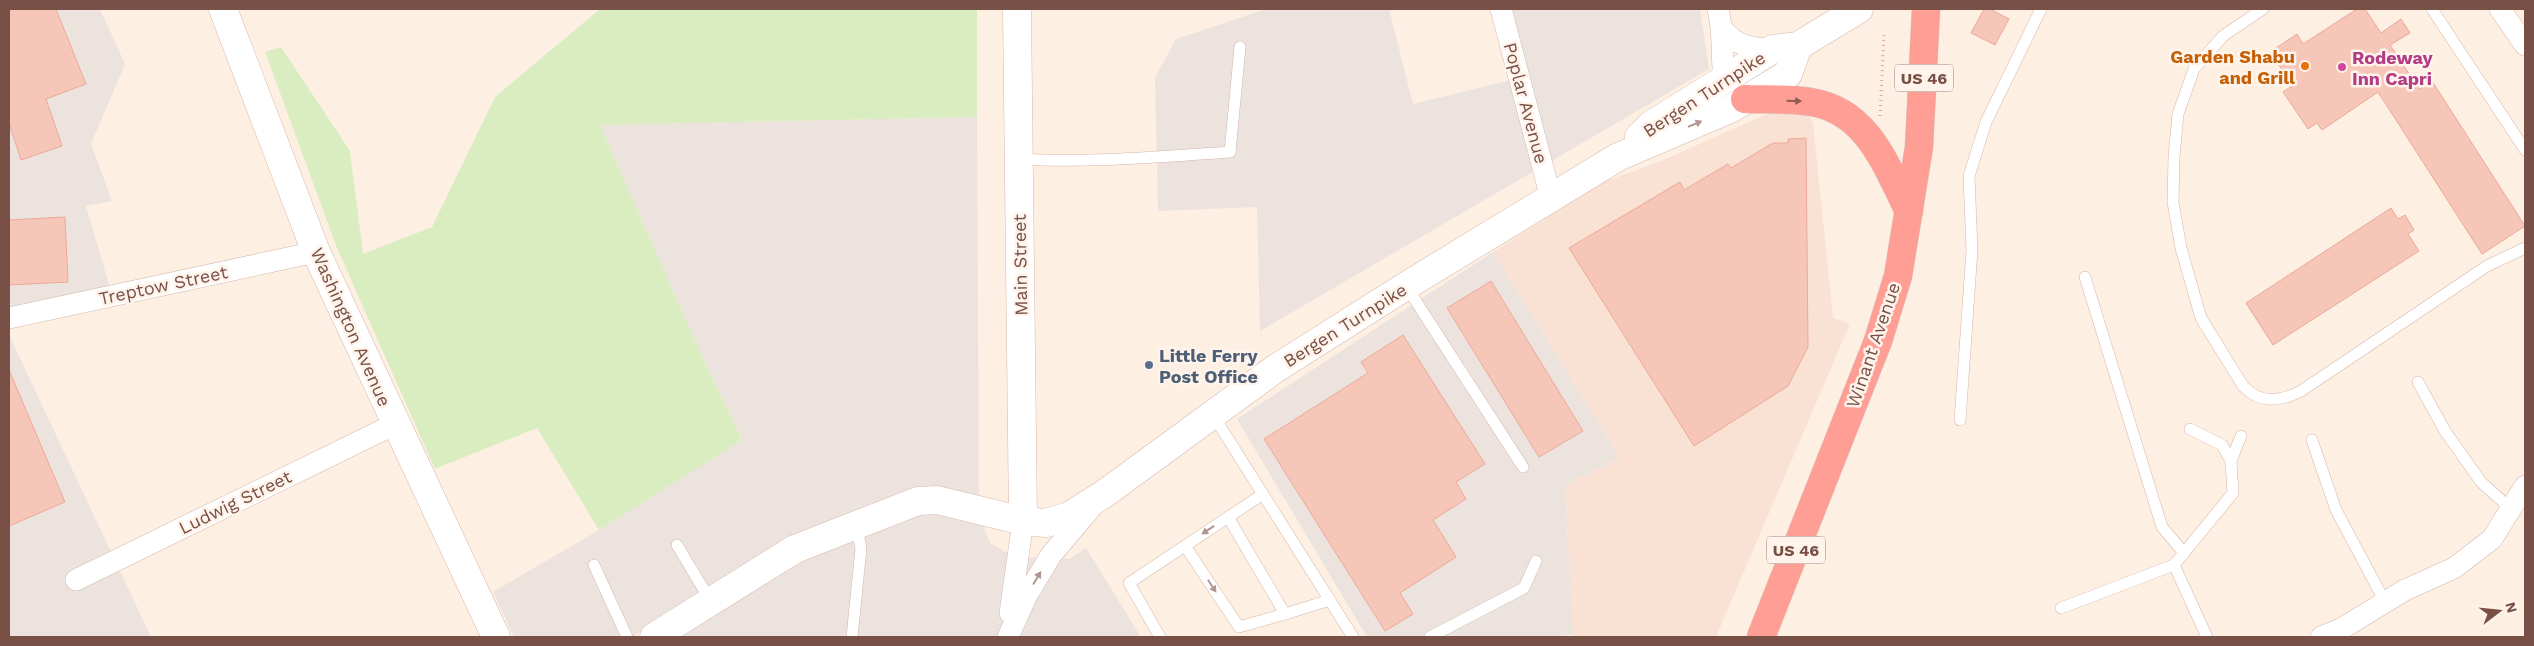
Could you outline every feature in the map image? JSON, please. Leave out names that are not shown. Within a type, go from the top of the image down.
[{"type":"highway","name":"Winant Avenue","points":[[1761,637],[1887,314],[1898,276],[1919,147],[1926,9]]},
{"type":"highway","points":[[1746,100],[1824,104],[1846,115],[1861,127],[1873,141],[1909,211]]},
{"type":"street","name":"Washington Avenue","points":[[224,9],[316,252],[496,637]]},
{"type":"street","name":"Main Street","points":[[1017,9],[1023,521]]},
{"type":"street","name":"Poplar Avenue","points":[[1501,9],[1551,198]]},
{"type":"street","points":[[1718,9],[1723,29],[1721,53],[1724,80]]},
{"type":"street","name":"Bergen Turnpike","points":[[1618,157],[1652,125],[1724,80],[1859,9]]},
{"type":"street","points":[[2500,9],[2525,45]]},
{"type":"street","points":[[1723,29],[1730,39],[1743,45],[1785,47]]},
{"type":"street","name":"Bergen Turnpike","points":[[1023,521],[1046,523],[1069,516],[1104,494],[1275,368],[1406,286],[1618,157],[1730,109],[1788,74],[1785,47]]},
{"type":"street","name":"Treptow Street","points":[[9,318],[316,252]]},
{"type":"street","name":"Ludwig Street","points":[[76,580],[395,424]]},
{"type":"street","points":[[2321,637],[2341,629],[2385,602],[2454,568],[2492,539],[2525,486]]},
{"type":"street","points":[[1007,637],[1027,595],[1051,556],[1104,494]]},
{"type":"street","points":[[654,637],[710,600],[795,549],[918,501],[937,500],[1023,521],[1007,637]]},
{"type":"lane","points":[[1960,420],[1972,250],[1969,176],[1986,122],[2041,9]]},
{"type":"lane","points":[[2263,9],[2223,36],[2194,69],[2178,114],[2174,157],[2173,202],[2181,248],[2201,318],[2243,386],[2251,394],[2262,400],[2289,398],[2487,266],[2525,248]]},
{"type":"lane","points":[[2432,9],[2525,150]]},
{"type":"lane","points":[[1019,159],[1050,161],[1154,158],[1230,152],[1240,47]]},
{"type":"lane","points":[[2085,277],[2162,528],[2184,553]]},
{"type":"lane","points":[[1406,286],[1523,467]]},
{"type":"lane","points":[[2418,382],[2445,431],[2481,482],[2511,509]]},
{"type":"lane","points":[[1213,414],[1353,637]]},
{"type":"lane","points":[[2061,608],[2174,565],[2233,493],[2230,461],[2222,445],[2190,429]]},
{"type":"lane","points":[[2230,461],[2241,436]]},
{"type":"lane","points":[[2312,440],[2336,510],[2385,602]]},
{"type":"lane","points":[[1160,637],[1128,583],[1263,494]]},
{"type":"lane","points":[[1228,517],[1285,614]]},
{"type":"lane","points":[[852,637],[861,548],[856,525]]},
{"type":"lane","points":[[677,545],[710,600]]},
{"type":"lane","points":[[1185,546],[1238,627],[1330,600]]},
{"type":"lane","points":[[1430,637],[1524,588],[1536,562]]},
{"type":"lane","points":[[594,564],[627,637]]},
{"type":"lane","points":[[2174,565],[2207,637]]},
{"type":"path","points":[[1880,122],[1884,35]]},
{"type":"shaded area","points":[[9,9],[100,9],[125,64],[91,144],[112,201],[86,206],[114,302],[9,326]]},
{"type":"shaded area","points":[[1266,9],[1389,9],[1413,104],[1515,79],[1497,9],[1700,9],[1709,69],[1260,331],[1257,207],[1158,211],[1155,78],[1176,39]]},
{"type":"shaded area","points":[[1790,109],[1805,109],[1813,123],[1833,318],[1850,324],[1716,637],[1573,637],[1565,485],[1620,458],[1493,252],[1604,182],[1661,161],[1767,114]]},
{"type":"shaded area","points":[[977,117],[979,515],[990,543],[1013,556],[1069,559],[1086,548],[1141,637],[651,637],[646,629],[632,637],[514,637],[493,592],[599,530],[742,439],[696,343],[600,125]]},
{"type":"shaded area","points":[[1493,252],[1620,458],[1565,485],[1573,634],[1559,637],[1367,637],[1237,419]]},
{"type":"shaded area","points":[[9,335],[151,637],[9,637]]},
{"type":"green space","points":[[600,9],[977,9],[977,117],[600,125],[696,343],[742,440],[599,530],[537,428],[435,469],[337,248],[265,52],[281,47],[350,151],[363,254],[432,227],[495,97]]},
{"type":"building","points":[[9,9],[56,9],[86,84],[46,99],[62,146],[21,160],[9,123]]},
{"type":"building","points":[[1984,9],[1990,9],[2009,19],[1995,45],[1971,33]]},
{"type":"building","points":[[2357,9],[2365,9],[2381,33],[2401,19],[2410,33],[2390,45],[2419,89],[2432,81],[2525,226],[2482,254],[2378,92],[2322,130],[2317,123],[2308,129],[2283,92],[2292,86],[2277,62],[2280,60],[2273,50],[2297,34],[2303,44]]},
{"type":"building","points":[[1806,138],[1808,347],[1788,386],[1694,446],[1569,248],[1680,182],[1684,190],[1728,164],[1731,168],[1773,143],[1788,143],[1788,139]]},
{"type":"building","points":[[2391,208],[2398,219],[2405,215],[2414,230],[2408,234],[2419,251],[2273,345],[2246,303]]},
{"type":"building","points":[[65,217],[68,282],[9,285],[9,220]]},
{"type":"building","points":[[1491,281],[1583,431],[1539,457],[1447,308]]},
{"type":"building","points":[[1403,335],[1485,464],[1456,482],[1466,499],[1433,520],[1456,557],[1400,593],[1413,614],[1385,631],[1264,439],[1368,373],[1361,362]]},
{"type":"building","points":[[9,370],[65,502],[9,526]]},
{"type":"place","name":"Garden Shabu and Grill","points":[[2305,66]]},
{"type":"place","name":"Rodeway Inn Capri","points":[[2342,67]]},
{"type":"place","name":"Little Ferry Post Office","points":[[1149,365]]}]
